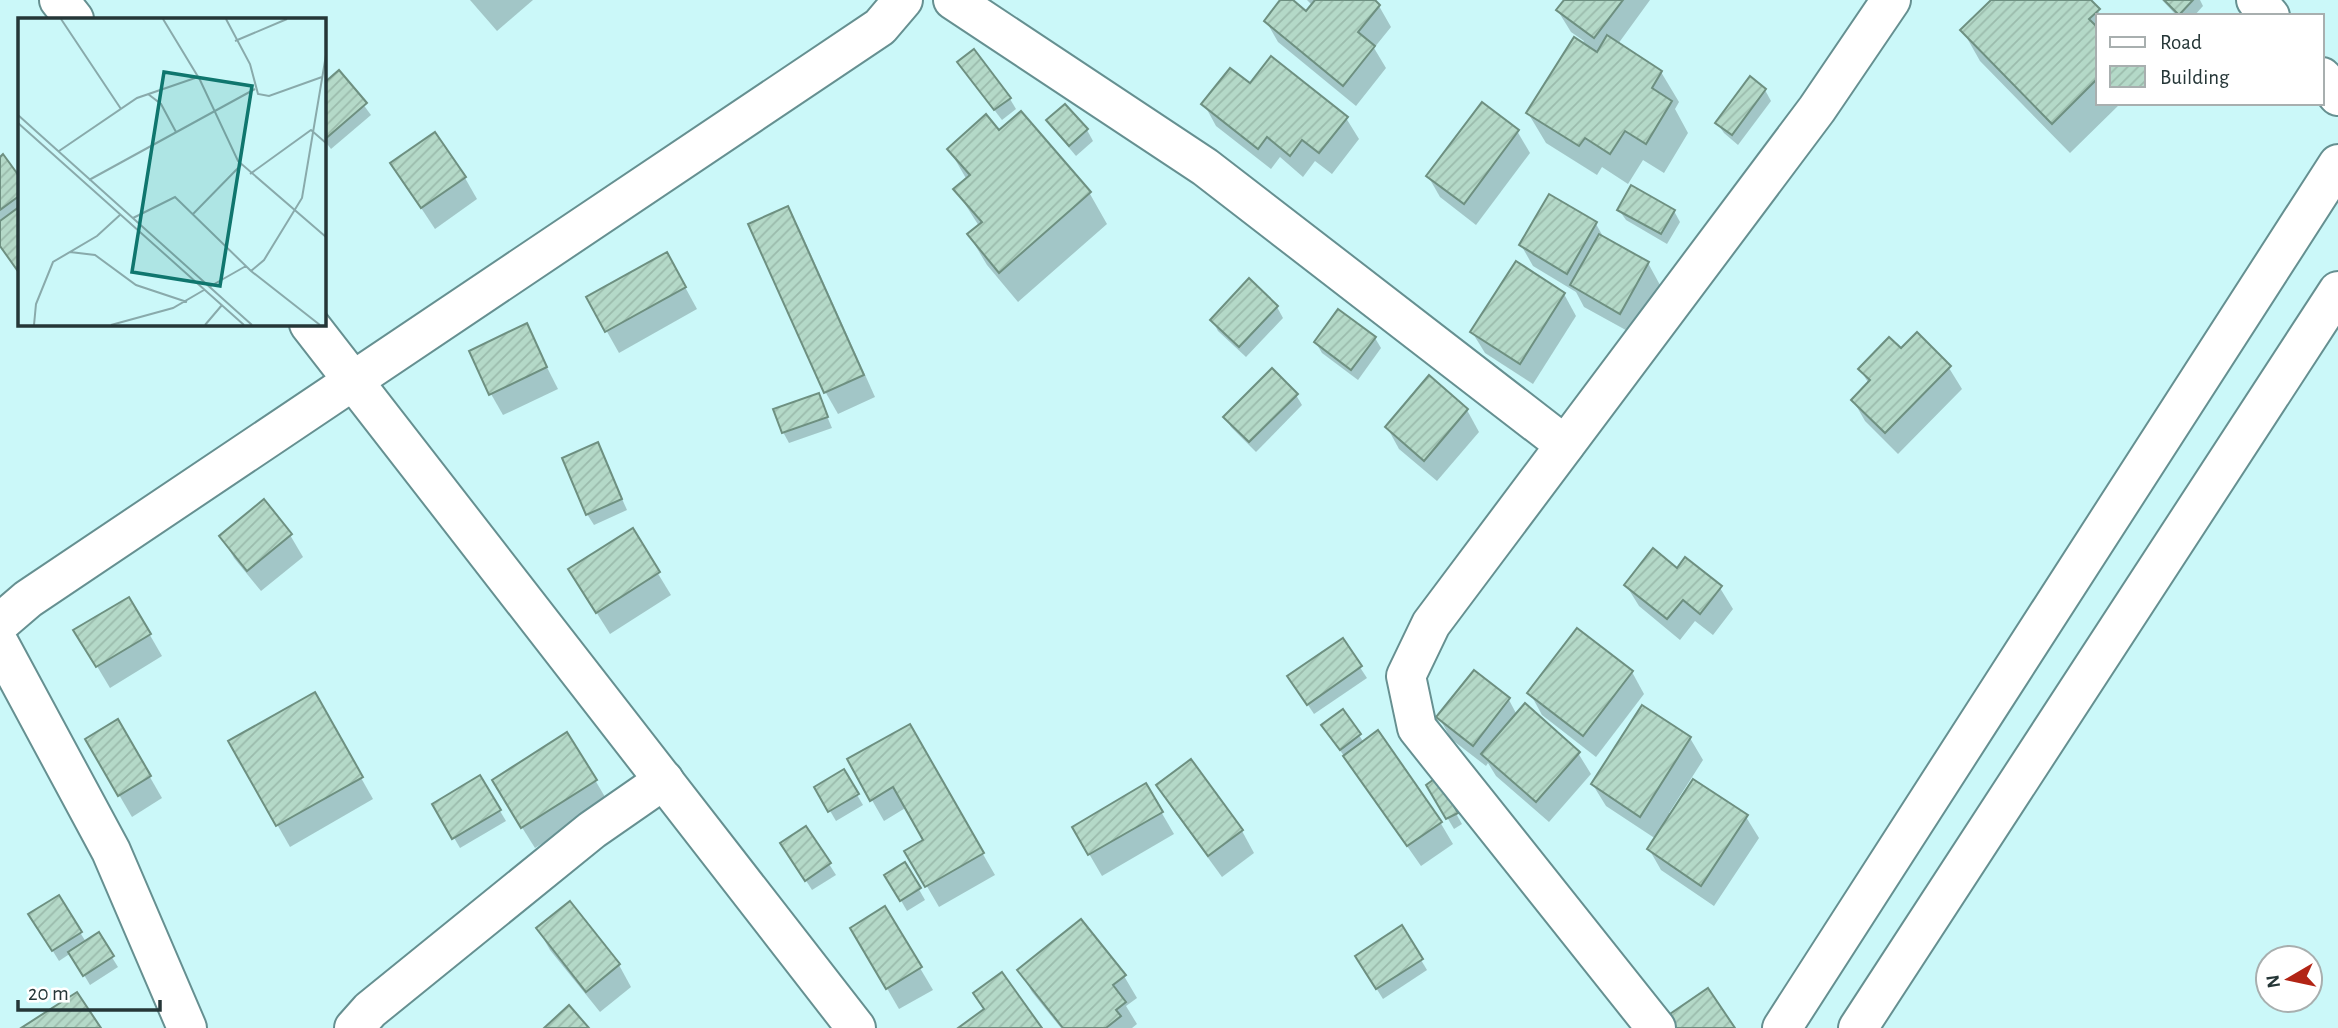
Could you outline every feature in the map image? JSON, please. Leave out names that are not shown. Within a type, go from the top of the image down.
[{"type":"street","points":[[59,0],[73,18]]},
{"type":"street","points":[[0,623],[28,599],[352,379],[880,27],[903,0]]},
{"type":"street","points":[[953,0],[1205,167],[1565,445]]},
{"type":"street","points":[[1656,1028],[1417,728],[1406,676],[1431,624],[1817,109],[1891,0]]},
{"type":"street","points":[[2256,0],[2268,14]]},
{"type":"street","points":[[2324,80],[2338,96]]},
{"type":"street","points":[[1782,1028],[1959,749],[2177,418],[2338,164]]},
{"type":"street","points":[[1858,1028],[2338,291]]},
{"type":"street","points":[[311,326],[856,1028]]},
{"type":"street","points":[[0,645],[111,851],[187,1028]]},
{"type":"street","points":[[354,1028],[370,1010],[592,830],[664,780]]},
{"type":"building","points":[[1280,0],[1293,0],[1306,11],[1315,0],[1375,0],[1380,5],[1358,32],[1375,46],[1343,86],[1264,21]]},
{"type":"building","points":[[1564,0],[1623,0],[1594,38],[1556,10]]},
{"type":"building","points":[[1991,0],[2091,0],[2100,9],[2089,19],[2096,26],[2096,80],[2052,124],[1960,30]]},
{"type":"building","points":[[2164,0],[2193,0],[2180,14]]},
{"type":"building","points":[[1607,35],[1662,71],[1652,88],[1672,101],[1646,144],[1625,131],[1610,154],[1585,138],[1579,146],[1526,113],[1574,37],[1597,52]]},
{"type":"building","points":[[974,49],[1011,98],[994,110],[957,62]]},
{"type":"building","points":[[1271,56],[1348,117],[1319,153],[1302,140],[1290,156],[1267,137],[1258,149],[1201,104],[1230,68],[1250,83]]},
{"type":"building","points":[[339,70],[367,103],[326,138],[326,81]]},
{"type":"building","points":[[1750,76],[1766,89],[1732,135],[1715,123]]},
{"type":"building","points":[[1482,102],[1519,130],[1464,204],[1426,176]]},
{"type":"building","points":[[1065,104],[1088,129],[1069,146],[1046,120]]},
{"type":"building","points":[[1021,111],[1091,192],[999,273],[967,234],[982,222],[953,189],[970,175],[947,149],[986,114],[999,130]]},
{"type":"building","points":[[435,132],[466,177],[421,208],[390,163]]},
{"type":"building","points":[[3,154],[18,175],[18,197],[0,210],[0,157]]},
{"type":"building","points":[[1631,185],[1675,210],[1661,234],[1617,210]]},
{"type":"building","points":[[1549,194],[1597,222],[1567,274],[1519,245]]},
{"type":"building","points":[[788,206],[864,375],[824,393],[748,224]]},
{"type":"building","points":[[18,208],[17,270],[0,246],[0,221]]},
{"type":"building","points":[[1599,234],[1649,262],[1620,314],[1570,285]]},
{"type":"building","points":[[667,252],[686,287],[605,332],[586,297]]},
{"type":"building","points":[[1516,261],[1565,293],[1520,364],[1470,332]]},
{"type":"building","points":[[1249,278],[1278,306],[1239,347],[1210,320]]},
{"type":"building","points":[[1338,309],[1376,337],[1351,370],[1314,342]]},
{"type":"building","points":[[527,323],[547,367],[489,395],[469,351]]},
{"type":"building","points":[[1917,332],[1951,366],[1885,433],[1851,400],[1870,380],[1858,369],[1889,337],[1901,348]]},
{"type":"building","points":[[1272,368],[1298,394],[1249,442],[1223,417]]},
{"type":"building","points":[[1429,375],[1468,409],[1424,461],[1385,427]]},
{"type":"building","points":[[819,393],[828,417],[782,433],[773,409]]},
{"type":"building","points":[[598,442],[622,499],[586,515],[562,458]]},
{"type":"building","points":[[264,499],[292,534],[247,571],[219,536]]},
{"type":"building","points":[[633,528],[660,572],[596,613],[568,569]]},
{"type":"building","points":[[1653,548],[1677,568],[1685,557],[1722,586],[1700,614],[1683,600],[1667,619],[1624,585]]},
{"type":"building","points":[[129,597],[151,634],[96,667],[73,630]]},
{"type":"building","points":[[1577,628],[1633,671],[1583,736],[1527,693]]},
{"type":"building","points":[[1343,638],[1362,666],[1307,705],[1287,676]]},
{"type":"building","points":[[1474,670],[1510,698],[1473,746],[1436,717]]},
{"type":"building","points":[[315,692],[363,777],[276,826],[228,741]]},
{"type":"building","points":[[1525,703],[1580,752],[1536,802],[1481,754]]},
{"type":"building","points":[[1642,705],[1691,737],[1640,817],[1591,784]]},
{"type":"building","points":[[1343,709],[1361,734],[1340,750],[1321,725]]},
{"type":"building","points":[[118,719],[151,776],[118,796],[85,739]]},
{"type":"building","points":[[910,724],[984,853],[925,887],[904,851],[923,840],[893,787],[870,801],[847,759]]},
{"type":"building","points":[[1378,730],[1442,822],[1407,846],[1343,756]]},
{"type":"building","points":[[567,732],[597,780],[521,828],[492,780]]},
{"type":"building","points":[[1191,759],[1243,830],[1208,856],[1156,785]]},
{"type":"building","points":[[844,769],[859,794],[828,812],[814,787]]},
{"type":"building","points":[[480,775],[501,810],[452,839],[432,804]]},
{"type":"building","points":[[1437,777],[1458,813],[1446,819],[1426,785]]},
{"type":"building","points":[[1693,779],[1748,815],[1701,886],[1647,849]]},
{"type":"building","points":[[1146,783],[1163,812],[1088,855],[1072,827]]},
{"type":"building","points":[[806,826],[831,863],[805,881],[780,843]]},
{"type":"building","points":[[905,862],[921,888],[900,901],[884,875]]},
{"type":"building","points":[[59,895],[82,932],[52,951],[28,914]]},
{"type":"building","points":[[570,901],[620,964],[586,992],[536,928]]},
{"type":"building","points":[[885,906],[922,967],[886,989],[850,928]]},
{"type":"building","points":[[1081,919],[1126,975],[1113,985],[1126,1002],[1116,1010],[1121,1016],[1106,1028],[1063,1028],[1017,970]]},
{"type":"building","points":[[1402,925],[1423,959],[1376,989],[1355,956]]},
{"type":"building","points":[[99,932],[114,956],[83,976],[68,952]]},
{"type":"building","points":[[1002,972],[1042,1028],[958,1028],[984,1009],[973,993]]},
{"type":"building","points":[[1708,988],[1735,1028],[1676,1028],[1667,1016]]},
{"type":"building","points":[[77,992],[101,1028],[21,1028]]},
{"type":"building","points":[[569,1005],[589,1028],[544,1028]]}]
